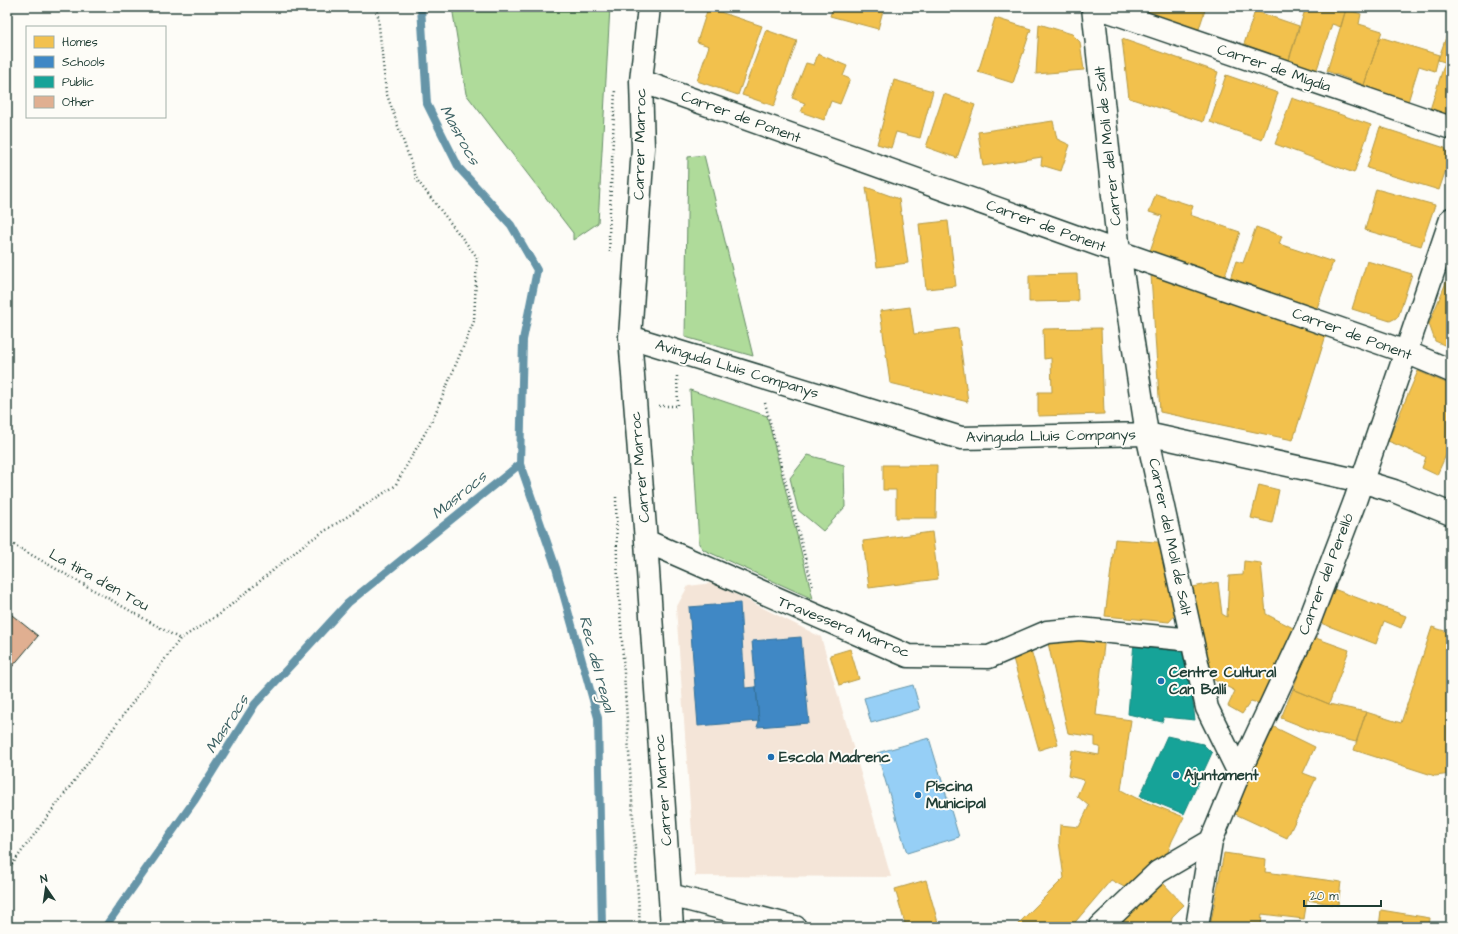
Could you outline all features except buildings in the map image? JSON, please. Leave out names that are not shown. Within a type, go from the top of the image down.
[{"type":"street","name":"Carrer Marroc","points":[[649,7],[641,81],[643,148],[630,337],[646,541],[672,927]]},
{"type":"street","name":"Carrer del Molí de Salt","points":[[1093,7],[1119,252],[1147,434],[1207,708],[1239,773]]},
{"type":"street","name":"Carrer de Migdia","points":[[1097,7],[1451,128]]},
{"type":"street","name":"Carrer de Ponent","points":[[641,81],[1119,252],[1406,352],[1451,371]]},
{"type":"street","name":"Carrer del Perelló","points":[[1199,919],[1211,841],[1239,773],[1307,627],[1358,491],[1451,218]]},
{"type":"street","name":"Avinguda Lluis Companys","points":[[630,337],[961,438],[1147,434],[1358,491],[1394,491],[1451,514]]},
{"type":"street","name":"Travessera Marroc","points":[[646,541],[908,656],[989,657],[1047,632],[1080,629],[1192,640]]},
{"type":"street","points":[[1100,927],[1158,872],[1211,841]]},
{"type":"street","points":[[670,894],[795,927]]},
{"type":"path","points":[[7,871],[180,639],[220,614],[306,543],[395,486],[433,419],[474,321],[477,257],[417,180],[386,92],[377,7]]},
{"type":"path","points":[[764,401],[822,619]]},
{"type":"path","points":[[616,492],[618,570],[640,927]]},
{"type":"path","name":"La tira d'en Tou","points":[[7,541],[180,639]]},
{"type":"shaded area","name":"Escola Madrenc","points":[[713,583],[821,637],[891,877],[695,876],[676,608],[688,586]]},
{"type":"green space","points":[[452,7],[610,7],[598,223],[573,240],[573,233],[466,94]]},
{"type":"green space","points":[[704,155],[753,356],[685,337],[688,157]]},
{"type":"green space","points":[[690,390],[767,416],[813,599],[704,550],[699,544]]},
{"type":"green space","points":[[808,455],[844,465],[845,507],[823,531],[798,510],[790,478]]},
{"type":"water","points":[[913,685],[920,709],[871,723],[864,698]]},
{"type":"water","name":"Piscina Municipal","points":[[929,738],[959,837],[907,853],[877,753]]},
{"type":"waterway","name":"Masrocs","points":[[105,927],[194,801],[255,704],[348,603],[520,464],[523,340],[537,270],[511,225],[459,168],[427,104],[421,7]]},
{"type":"waterway","name":"Rec del regal","points":[[520,464],[556,568],[598,718],[602,927]]},
{"type":"place","name":"Centre Cultural Can Ballí","points":[[1161,681]]},
{"type":"place","name":"Escola Madrenc","points":[[771,757]]},
{"type":"place","name":"Ajuntament","points":[[1176,775]]},
{"type":"place","name":"Piscina Municipal","points":[[918,795]]}]
